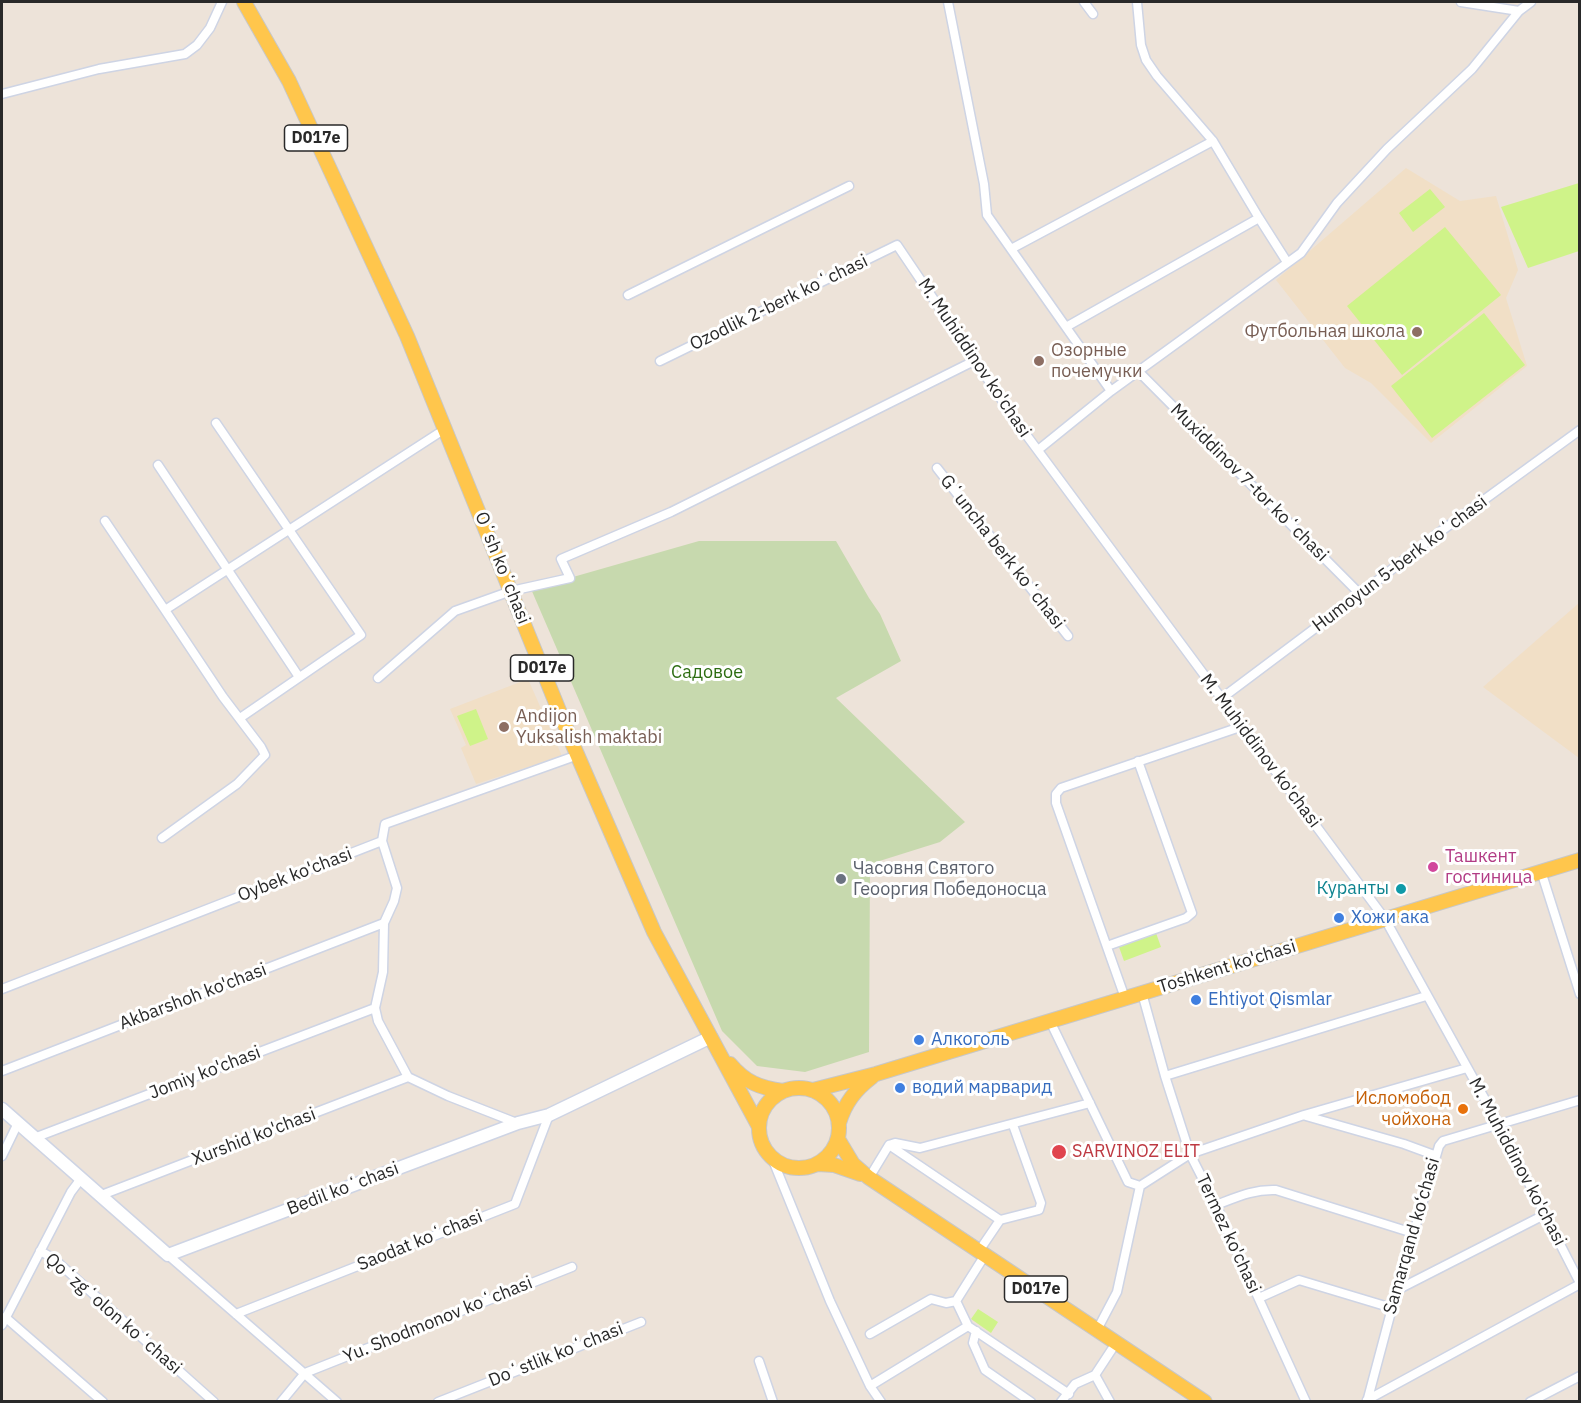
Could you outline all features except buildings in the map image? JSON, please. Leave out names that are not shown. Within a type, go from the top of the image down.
[{"type":"main road","name":"Oʻsh koʻchasi","points":[[244,2],[289,81],[408,336],[578,755],[654,932],[718,1051]]},
{"type":"main road","name":"Toshkent ko'chasi","points":[[813,1090],[876,1074],[1580,860]]},
{"type":"main road","name":"D017e","points":[[718,1051],[738,1074],[753,1084],[766,1089],[783,1091],[803,1088],[813,1090]]},
{"type":"main road","name":"D017e","points":[[718,1051],[758,1125],[759,1137],[764,1149],[772,1158],[782,1165],[794,1168],[807,1168],[818,1164],[846,1168],[868,1177]]},
{"type":"main road","points":[[818,1164],[827,1157],[838,1139],[843,1109],[850,1098],[876,1074]]},
{"type":"main road","points":[[813,1090],[830,1103],[839,1123]]},
{"type":"main road","points":[[758,1125],[760,1114],[766,1104],[773,1096],[783,1091]]},
{"type":"main road","name":"D017e","points":[[838,1139],[853,1164],[868,1177],[1205,1401]]},
{"type":"street","points":[[2,94],[99,69],[185,54],[197,45],[210,28],[222,2]]},
{"type":"street","points":[[948,2],[984,184],[987,215],[1110,391]]},
{"type":"street","points":[[1084,2],[1093,14]]},
{"type":"street","points":[[1461,2],[1519,11]]},
{"type":"street","points":[[1038,450],[1110,391],[1301,253],[1336,203],[1387,149],[1472,69],[1519,11],[1531,2]]},
{"type":"street","points":[[1137,3],[1141,45],[1146,60],[1213,141],[1287,262]]},
{"type":"street","points":[[1011,249],[1213,141]]},
{"type":"street","points":[[628,295],[849,186]]},
{"type":"street","points":[[1066,327],[1259,218]]},
{"type":"street","name":"Ozodlik 2-berk koʻchasi","points":[[660,361],[897,245]]},
{"type":"street","name":"M. Muhiddinov ko'chasi","points":[[897,245],[974,361],[1038,450],[1385,919],[1498,1123],[1580,1283]]},
{"type":"street","points":[[378,678],[455,611],[511,591],[570,578],[561,559],[682,507],[974,361]]},
{"type":"street","name":"Muxiddinov 7-tor koʻchasi","points":[[1139,372],[1360,594]]},
{"type":"street","points":[[216,423],[361,635],[240,718]]},
{"type":"street","points":[[165,610],[445,429]]},
{"type":"street","name":"Humoyun 5-berk koʻchasi","points":[[1222,698],[1433,537],[1580,430]]},
{"type":"street","points":[[158,465],[299,677]]},
{"type":"street","name":"Gʻuncha berk koʻchasi","points":[[937,468],[1068,636]]},
{"type":"street","points":[[105,521],[223,698],[264,752],[263,758],[237,784],[162,838]]},
{"type":"street","points":[[1125,998],[1055,797],[1061,788],[1243,726]]},
{"type":"street","points":[[518,1124],[408,1077],[378,1021],[375,1008],[383,972],[384,923],[397,888],[382,841],[385,824],[578,755]]},
{"type":"street","points":[[1107,946],[1186,918],[1192,913],[1138,761]]},
{"type":"street","name":"Oybek ko'chasi","points":[[2,989],[382,841]]},
{"type":"street","points":[[1541,871],[1580,994]]},
{"type":"street","name":"Akbarshoh ko'chasi","points":[[2,1071],[384,923]]},
{"type":"street","name":"Termez ko'chasi","points":[[1142,993],[1165,1077],[1190,1154],[1216,1205],[1306,1401]]},
{"type":"street","points":[[1165,1077],[1426,996]]},
{"type":"street","name":"Jomiy ko'chasi","points":[[34,1138],[375,1008]]},
{"type":"street","points":[[1050,1021],[1128,1182],[1140,1186]]},
{"type":"street","name":"Bedil koʻchasi","points":[[168,1255],[518,1124],[549,1115],[711,1037]]},
{"type":"street","points":[[1097,1330],[1117,1292],[1140,1186],[1190,1154],[1304,1115],[1467,1068]]},
{"type":"street","name":"Xurshid ko'chasi","points":[[99,1196],[408,1077]]},
{"type":"street","name":"Samarqand ko‘chasi","points":[[1367,1401],[1434,1155],[1443,1141],[1579,1100]]},
{"type":"street","points":[[868,1177],[889,1145],[895,1143],[920,1148],[1090,1103]]},
{"type":"street","points":[[2,1109],[99,1196],[337,1401]]},
{"type":"street","name":"Saodat koʻchasi","points":[[236,1314],[514,1204],[549,1115]]},
{"type":"street","points":[[1304,1115],[1434,1155]]},
{"type":"street","points":[[2,1155],[18,1123]]},
{"type":"street","points":[[956,1301],[1000,1220],[1039,1210],[1041,1203],[1013,1125]]},
{"type":"street","points":[[889,1145],[1000,1220]]},
{"type":"street","points":[[772,1158],[830,1300],[870,1386],[881,1401]]},
{"type":"street","points":[[81,1180],[71,1192],[3,1321],[103,1401]]},
{"type":"street","points":[[1216,1205],[1261,1189],[1276,1190],[1413,1233]]},
{"type":"street","points":[[1398,1290],[1544,1215]]},
{"type":"street","name":"Qoʻzgʻolon koʻchasi","points":[[40,1251],[53,1258],[214,1401]]},
{"type":"street","name":"Yu. Shodmonov koʻchasi","points":[[305,1373],[572,1267]]},
{"type":"street","points":[[1259,1298],[1299,1280],[1392,1308]]},
{"type":"street","points":[[1367,1401],[1580,1283]]},
{"type":"street","points":[[870,1334],[931,1299],[946,1303],[956,1301]]},
{"type":"street","points":[[956,1301],[972,1328],[1069,1394]]},
{"type":"street","name":"Doʻstlik koʻchasi","points":[[438,1401],[641,1323]]},
{"type":"street","points":[[870,1386],[972,1328]]},
{"type":"street","points":[[972,1328],[973,1343],[985,1370],[1031,1401]]},
{"type":"street","points":[[1061,1401],[1075,1384],[1095,1374],[1116,1342]]},
{"type":"street","points":[[759,1361],[773,1401]]},
{"type":"street","points":[[281,1401],[305,1373]]},
{"type":"street","points":[[1095,1374],[1110,1401]]},
{"type":"street","points":[[1530,1401],[1580,1376]]},
{"type":"shaded area","name":"Футбольная школа","points":[[1406,168],[1460,201],[1496,196],[1518,270],[1506,298],[1527,366],[1431,443],[1371,383],[1345,368],[1276,280]]},
{"type":"shaded area","points":[[1579,603],[1579,758],[1483,687]]},
{"type":"shaded area","name":"Andijon Yuksalish maktabi","points":[[528,679],[562,756],[476,784],[461,748],[466,745],[450,709]]},
{"type":"green space","points":[[1579,183],[1579,251],[1528,268],[1501,207]]},
{"type":"green space","points":[[1430,189],[1445,207],[1413,232],[1399,213]]},
{"type":"green space","points":[[1445,227],[1501,295],[1402,375],[1347,306]]},
{"type":"green space","points":[[1484,313],[1525,365],[1432,438],[1391,386]]},
{"type":"green space","name":"Садовое","points":[[699,541],[836,541],[880,614],[901,661],[836,698],[965,822],[940,842],[870,864],[869,1052],[805,1072],[757,1066],[722,1031],[531,589]]},
{"type":"green space","points":[[476,709],[488,739],[470,746],[457,716]]},
{"type":"green space","points":[[1156,933],[1161,947],[1124,961],[1119,947]]},
{"type":"green space","points":[[978,1309],[998,1322],[991,1333],[971,1319]]},
{"type":"place","name":"Футбольная школа","points":[[1417,332]]},
{"type":"place","name":"Озорные почемучки","points":[[1039,361]]},
{"type":"place","name":"Andijon Yuksalish maktabi","points":[[504,727]]},
{"type":"place","name":"Ташкент гостиница","points":[[1433,867]]},
{"type":"place","name":"Часовня Святого Геооргия Победоносца","points":[[841,879]]},
{"type":"place","name":"Куранты","points":[[1401,889]]},
{"type":"place","name":"Хожи ака","points":[[1339,918]]},
{"type":"place","name":"Ehtiyot Qismlar","points":[[1196,1000]]},
{"type":"place","name":"Алкоголь","points":[[919,1040]]},
{"type":"place","name":"водий марварид","points":[[900,1088]]},
{"type":"place","name":"Исломобод чойхона","points":[[1463,1109]]},
{"type":"place","name":"SARVINOZ ELIT","points":[[1059,1152]]}]
